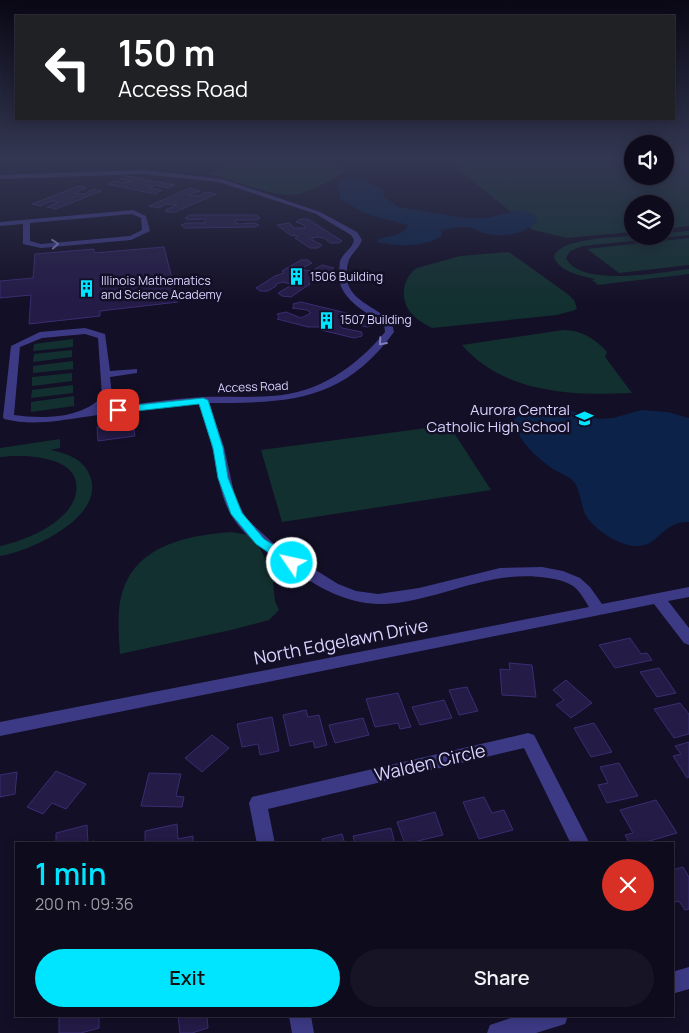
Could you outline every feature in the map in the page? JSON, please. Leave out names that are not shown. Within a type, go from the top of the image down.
[{"type":"street","name":"Access Road","points":[[83,414],[203,400],[279,399],[301,396],[322,389],[360,363],[381,344],[390,332],[388,323],[361,305],[350,294],[343,281],[344,260],[356,247],[358,240],[354,234],[318,213],[302,207]]},
{"type":"street","points":[[0,224],[133,212],[144,217],[146,231],[131,238],[41,246],[26,242],[27,223]]},
{"type":"street","points":[[0,425],[83,414],[104,404],[107,396],[102,336],[85,331],[40,335],[16,346],[8,417],[21,420],[35,420]]},
{"type":"street","points":[[106,375],[134,371]]},
{"type":"street","points":[[203,400],[218,448],[223,478],[237,514],[260,541],[324,584],[347,594],[378,599],[407,595],[486,574],[531,570],[560,575],[576,582],[585,591],[598,610]]},
{"type":"street","name":"North Edgelawn Drive","points":[[0,729],[689,592]]},
{"type":"street","points":[[658,598],[689,638]]},
{"type":"street","name":"Walden Circle","points":[[266,842],[258,803],[528,740],[580,842]]},
{"type":"street","points":[[674,982],[689,978]]},
{"type":"street","points":[[300,1017],[303,1033]]},
{"type":"street","points":[[498,1033],[554,1017]]},
{"type":"green space","points":[[505,207],[624,207],[624,233],[567,238],[533,230]]},
{"type":"green space","points":[[674,207],[689,207],[689,226],[674,228]]},
{"type":"green space","points":[[689,231],[689,235],[674,237],[674,232]]},
{"type":"green space","points":[[624,237],[624,242],[583,246],[570,251],[566,258],[574,267],[587,273],[623,276],[689,269],[689,274],[598,285],[592,280],[595,279],[566,270],[554,257],[559,249],[571,244],[586,240]]},
{"type":"green space","points":[[689,238],[689,265],[619,273],[587,249],[624,245],[674,245],[674,240]]},
{"type":"green space","points":[[509,252],[569,295],[574,300],[577,308],[557,315],[432,328],[416,318],[408,308],[404,296],[405,283],[417,268],[460,256]]},
{"type":"green space","points":[[563,330],[582,334],[593,339],[602,347],[607,352],[605,357],[632,393],[586,394],[563,392],[518,382],[498,373],[479,361],[462,345]]},
{"type":"green space","points":[[73,339],[73,347],[33,351],[34,344]]},
{"type":"green space","points":[[72,350],[72,357],[33,362],[34,354]]},
{"type":"green space","points":[[73,361],[73,369],[33,373],[33,366]]},
{"type":"green space","points":[[72,373],[72,381],[32,386],[32,377]]},
{"type":"green space","points":[[73,385],[73,393],[31,398],[32,390]]},
{"type":"green space","points":[[74,396],[74,406],[31,412],[31,402]]},
{"type":"green space","points":[[449,425],[491,490],[282,522],[261,450]]},
{"type":"green space","points":[[60,439],[60,448],[50,450],[68,455],[79,461],[90,476],[92,491],[87,505],[77,518],[63,530],[29,547],[0,556],[0,546],[34,535],[66,513],[76,493],[76,480],[70,471],[61,464],[36,457],[0,457],[0,448]]},
{"type":"green space","points":[[231,532],[254,536],[272,573],[275,601],[279,610],[269,620],[120,654],[119,611],[123,590],[131,573],[143,560],[157,550],[174,542],[192,537]]},
{"type":"water","points":[[354,207],[399,207],[464,218],[487,218],[519,210],[533,214],[538,221],[526,229],[512,234],[482,233],[472,228],[461,227],[441,230],[442,236],[435,240],[411,245],[393,245],[377,242],[378,239],[403,231],[408,225],[366,214]]},
{"type":"water","points":[[555,409],[572,411],[599,419],[613,418],[641,410],[668,412],[689,418],[689,522],[672,526],[650,543],[643,546],[621,543],[594,525],[585,514],[579,492],[573,481],[553,469],[534,454],[523,441],[516,427],[514,419],[522,413]]},
{"type":"building","points":[[172,207],[186,207],[175,212],[167,212],[165,210]]},
{"type":"building","points":[[189,215],[257,215],[260,218],[256,220],[236,220],[235,223],[255,223],[259,225],[255,227],[184,228],[181,225],[186,223],[205,223],[203,219],[187,220],[185,218]]},
{"type":"building","points":[[301,219],[308,219],[342,241],[330,243],[324,238],[312,238],[312,240],[322,245],[318,248],[310,248],[295,238],[298,236],[290,235],[277,225],[289,223],[294,228],[305,228],[304,225],[296,222]]},
{"type":"building","name":"Illinois Mathematics and Science Academy","points":[[164,247],[178,302],[100,311],[100,316],[29,324],[31,295],[0,298],[0,281],[33,278],[35,254],[94,249],[94,253]]},
{"type":"building","name":"1506 Building","points":[[301,260],[308,260],[312,263],[300,269],[302,270],[314,271],[322,265],[334,268],[317,279],[313,279],[310,284],[291,297],[282,296],[278,293],[290,286],[290,284],[283,282],[276,284],[276,286],[268,291],[260,291],[256,288],[275,276],[284,273],[282,271]]},
{"type":"building","name":"1507 Building","points":[[301,302],[375,320],[375,325],[367,327],[345,322],[340,326],[362,332],[362,336],[354,338],[321,330],[319,327],[308,327],[277,319],[279,317],[277,314],[286,312],[301,318],[311,313],[307,310],[292,308],[293,304]]},
{"type":"building","points":[[133,422],[135,436],[98,441],[97,427]]},
{"type":"building","points":[[630,638],[641,654],[647,653],[652,660],[615,668],[599,645]]},
{"type":"building","points":[[509,663],[532,665],[536,697],[502,695],[500,669],[510,670]]},
{"type":"building","points":[[659,668],[676,693],[657,697],[640,672]]},
{"type":"building","points":[[566,680],[592,703],[571,718],[556,705],[564,700],[553,690]]},
{"type":"building","points":[[467,687],[478,711],[459,715],[449,690]]},
{"type":"building","points":[[398,693],[411,727],[400,729],[398,723],[375,727],[366,699]]},
{"type":"building","points":[[444,700],[452,718],[420,725],[412,707]]},
{"type":"building","points":[[680,703],[689,714],[689,734],[674,738],[654,709]]},
{"type":"building","points":[[306,710],[308,717],[319,715],[327,745],[315,748],[313,741],[290,746],[283,715]]},
{"type":"building","points":[[272,717],[279,751],[260,755],[258,744],[242,747],[237,724]]},
{"type":"building","points":[[363,718],[369,735],[335,743],[329,725]]},
{"type":"building","points":[[594,723],[612,752],[591,757],[574,728]]},
{"type":"building","points":[[212,735],[229,748],[202,772],[185,758]]},
{"type":"building","points":[[689,742],[689,777],[687,778],[673,756],[681,754],[675,746]]},
{"type":"building","points":[[619,763],[638,796],[607,803],[598,785],[608,783],[600,767]]},
{"type":"building","points":[[56,771],[86,784],[66,809],[52,803],[43,814],[27,807]]},
{"type":"building","points":[[17,772],[15,794],[0,797],[0,775]]},
{"type":"building","points":[[149,773],[181,774],[176,796],[184,797],[182,807],[141,806]]},
{"type":"building","points":[[484,797],[492,813],[504,810],[513,830],[479,839],[463,802]]},
{"type":"building","points":[[656,800],[677,833],[646,842],[629,842],[625,835],[633,833],[620,810]]},
{"type":"building","points":[[435,812],[443,835],[413,842],[404,842],[397,822]]},
{"type":"building","points":[[177,824],[178,839],[193,836],[193,842],[145,842],[145,831]]},
{"type":"building","points":[[87,825],[88,842],[56,842],[56,833]]},
{"type":"building","points":[[391,828],[394,842],[354,842],[353,836]]},
{"type":"building","points":[[342,834],[344,842],[323,842],[322,839]]},
{"type":"building","points":[[683,867],[689,877],[689,909],[685,910],[679,901],[674,902],[674,869]]},
{"type":"building","points":[[59,1017],[99,1017],[99,1028],[81,1033],[59,1033]]},
{"type":"building","points":[[178,1017],[207,1017],[208,1028],[192,1033],[180,1033]]},
{"type":"place","name":"1506 Building","points":[[296,277]]},
{"type":"place","name":"Illinois Mathematics and Science Academy","points":[[87,288]]},
{"type":"place","name":"1507 Building","points":[[326,320]]},
{"type":"place","name":"Aurora Central Catholic High School","points":[[584,419]]},
{"type":"route","points":[[118,410],[203,400],[218,448],[223,478],[237,514],[260,541],[292,563]]}]
